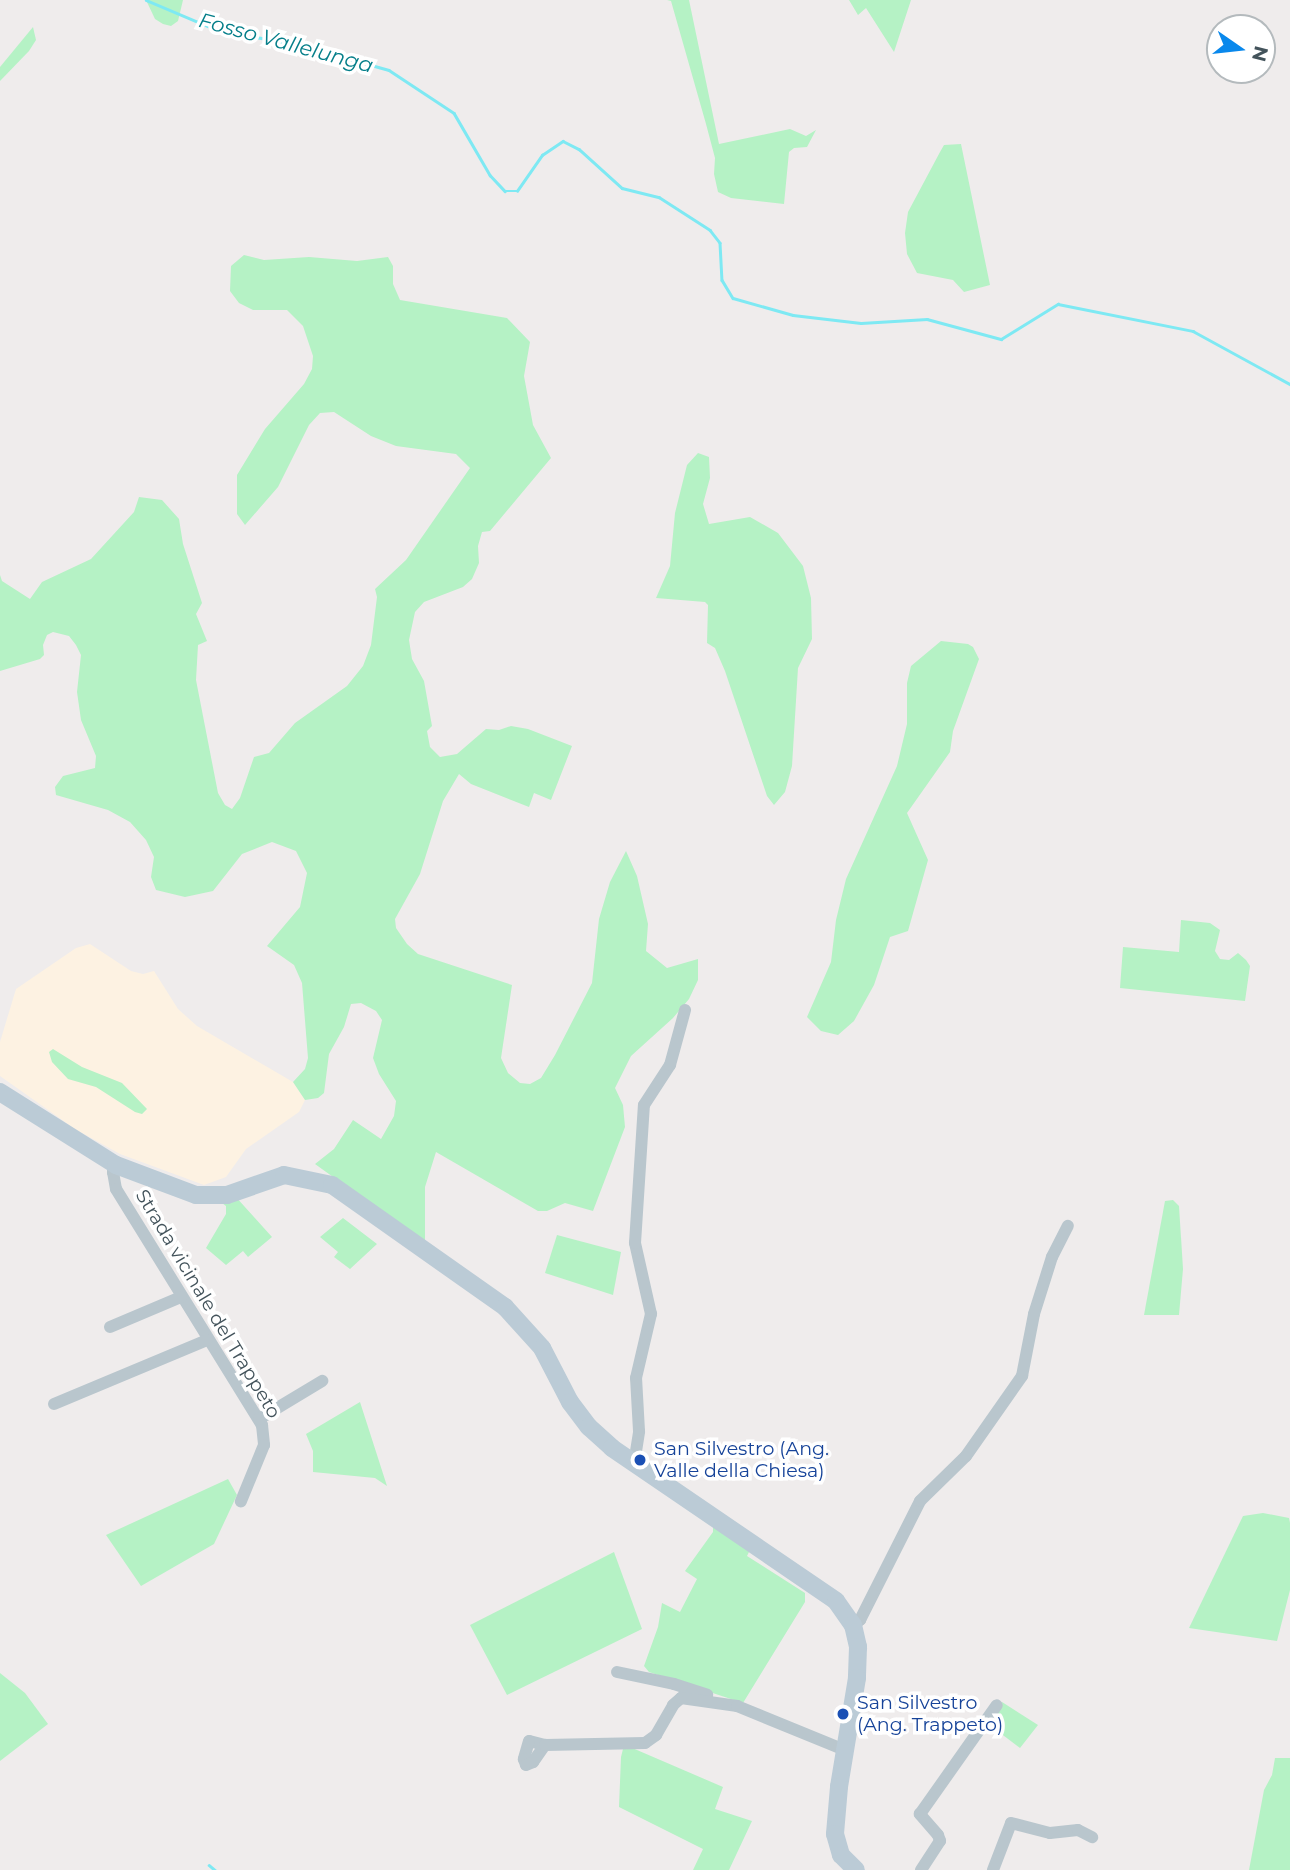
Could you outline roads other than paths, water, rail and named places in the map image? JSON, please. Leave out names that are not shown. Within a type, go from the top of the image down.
[{"type":"street","points":[[634,1464],[639,1431],[636,1378],[651,1314],[635,1243],[645,1105],[670,1065],[685,1010]]},
{"type":"street","points":[[0,1092],[116,1165],[159,1183],[210,1196],[227,1195],[284,1175],[332,1185],[505,1307],[542,1348],[570,1402],[589,1427],[634,1464],[828,1596],[843,1609],[853,1625],[858,1647],[857,1678],[835,1834],[841,1855],[856,1870]]},
{"type":"street","name":"Strada vicinale del Trappeto","points":[[116,1165],[113,1172],[116,1189],[207,1340],[259,1419],[264,1433],[264,1445],[241,1501]]},
{"type":"street","points":[[853,1625],[860,1620],[920,1501],[966,1456],[1022,1376],[1034,1314],[1052,1257],[1068,1226]]},
{"type":"street","points":[[110,1327],[181,1297]]},
{"type":"street","points":[[54,1404],[207,1340]]},
{"type":"street","points":[[259,1419],[322,1381]]},
{"type":"street","points":[[617,1672],[674,1684],[737,1706],[845,1750]]},
{"type":"street","points":[[545,1745],[645,1743],[656,1735],[673,1704],[681,1698],[737,1706]]},
{"type":"street","points":[[922,1870],[940,1841],[920,1814],[996,1705]]},
{"type":"street","points":[[993,1870],[1011,1823],[1050,1833],[1078,1830],[1092,1837]]},
{"type":"waterway","name":"Fosso Vallelunga","points":[[146,0],[217,30],[300,45],[389,70],[454,113],[490,175],[505,191],[517,191],[542,155],[563,141],[579,149],[622,188],[659,197],[710,230],[720,243],[722,280],[733,298],[793,315],[861,323],[927,319],[1001,339],[1058,304],[1193,331],[1290,384]]},
{"type":"waterway","points":[[209,1865],[215,1870]]},
{"type":"place","name":"San Silvestro (Ang. Valle della Chiesa)","points":[[640,1460]]},
{"type":"place","name":"San Silvestro (Ang. Trappeto)","points":[[843,1714]]}]
